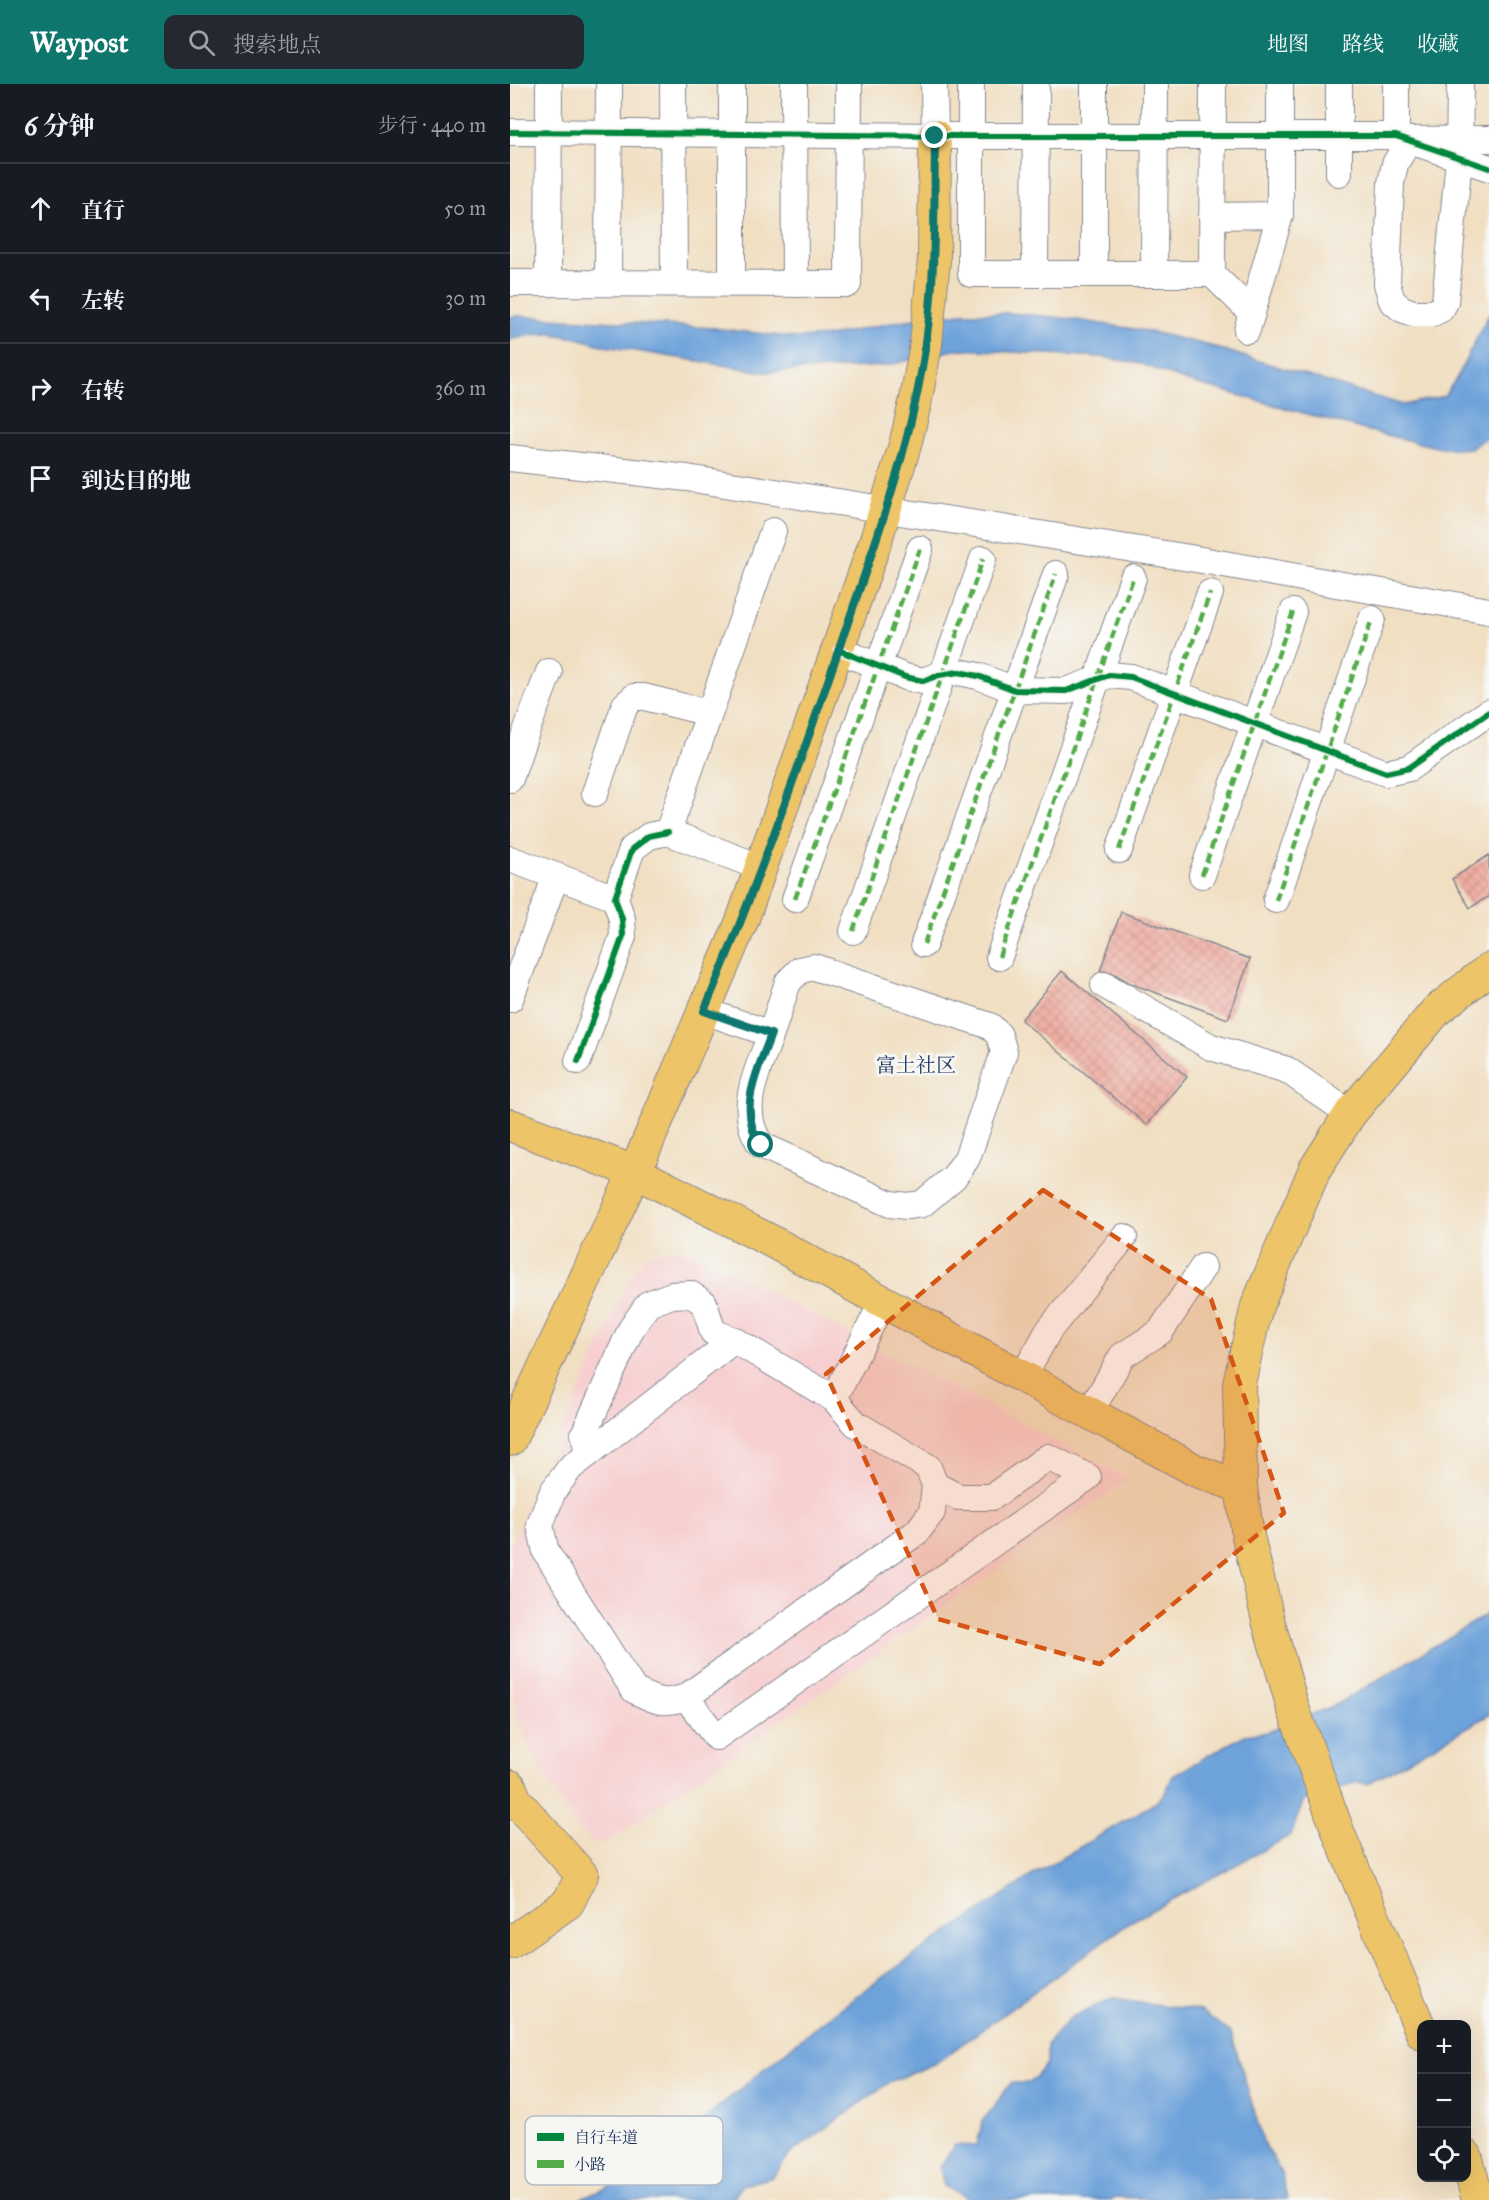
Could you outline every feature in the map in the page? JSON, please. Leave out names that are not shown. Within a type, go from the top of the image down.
[{"type":"main road","points":[[510,1440],[635,1172],[742,921],[886,510],[905,445],[930,312],[934,260],[935,136]]},
{"type":"main road","points":[[1417,2021],[1339,1834],[1293,1708],[1265,1610],[1248,1536],[1240,1487],[1239,1383],[1257,1306],[1284,1237],[1315,1169],[1350,1114],[1436,1011],[1489,969]]},
{"type":"main road","points":[[510,1125],[635,1172],[769,1240],[1197,1471],[1240,1487]]},
{"type":"main road","points":[[510,1786],[516,1801],[582,1875],[568,1903],[510,1943]]},
{"type":"main road","points":[[1471,2172],[1478,2200]]},
{"type":"street","points":[[548,283],[549,84]]},
{"type":"street","points":[[608,283],[609,84]]},
{"type":"street","points":[[673,84],[674,283]]},
{"type":"street","points":[[732,84],[732,283]]},
{"type":"street","points":[[794,84],[795,284]]},
{"type":"street","points":[[510,283],[849,284],[849,84]]},
{"type":"street","points":[[934,84],[935,136]]},
{"type":"street","points":[[971,84],[970,274],[1212,274]]},
{"type":"street","points":[[1035,274],[1036,84]]},
{"type":"street","points":[[1094,84],[1094,274]]},
{"type":"street","points":[[1154,274],[1155,84]]},
{"type":"street","points":[[1213,84],[1212,274],[1250,322],[1280,215],[1280,84]]},
{"type":"street","points":[[1339,84],[1339,173]]},
{"type":"street","points":[[1396,84],[1402,138],[1391,183],[1387,284],[1392,301],[1402,309],[1413,313],[1433,313],[1441,309],[1445,302],[1460,149],[1460,84]]},
{"type":"street","points":[[510,132],[1402,138],[1460,149],[1489,168]]},
{"type":"street","points":[[1460,149],[1489,139]]},
{"type":"street","points":[[1212,216],[1280,215]]},
{"type":"street","points":[[510,458],[687,478],[1190,558],[1489,611]]},
{"type":"street","points":[[668,832],[773,531]]},
{"type":"street","points":[[795,898],[920,549]]},
{"type":"street","points":[[853,932],[983,559]]},
{"type":"street","points":[[924,944],[1056,574]]},
{"type":"street","points":[[999,957],[1133,578]]},
{"type":"street","points":[[1119,850],[1210,593]]},
{"type":"street","points":[[1202,875],[1293,612]]},
{"type":"street","points":[[1276,900],[1372,619]]},
{"type":"street","points":[[838,650],[904,677],[923,681],[943,674],[959,672],[978,676],[1015,690],[1066,691],[1109,675],[1131,677],[1386,774],[1409,768],[1489,712]]},
{"type":"street","points":[[510,779],[549,672]]},
{"type":"street","points":[[595,793],[625,705],[633,698],[644,698],[710,713]]},
{"type":"street","points":[[578,1061],[623,936],[622,919],[615,898],[632,849],[649,836],[668,832],[762,868]]},
{"type":"street","points":[[510,859],[615,898]]},
{"type":"street","points":[[510,999],[556,876]]},
{"type":"street","points":[[814,967],[990,1026],[999,1035],[1004,1052],[967,1158],[954,1177],[922,1204],[907,1206],[890,1204],[761,1145],[752,1133],[748,1113],[752,1089],[771,1034],[788,982],[800,969],[814,967]]},
{"type":"street","points":[[1104,985],[1211,1047],[1287,1070],[1350,1114]]},
{"type":"street","points":[[704,1011],[771,1034]]},
{"type":"street","points":[[1023,1376],[1048,1330],[1124,1237]]},
{"type":"street","points":[[1090,1412],[1122,1356],[1160,1332],[1203,1267]]},
{"type":"street","points":[[588,1454],[584,1434],[631,1329],[648,1304],[672,1294],[690,1294],[704,1303],[713,1332],[734,1340],[834,1399],[856,1424],[928,1467],[935,1485],[932,1512],[917,1532],[686,1697],[670,1703],[654,1701],[634,1690],[546,1552],[540,1525],[553,1491],[570,1467],[588,1454],[734,1340]]},
{"type":"street","points":[[834,1399],[883,1301]]},
{"type":"street","points":[[686,1697],[716,1737],[1088,1477],[1048,1456],[992,1497],[958,1497],[935,1485]]},
{"type":"street","points":[[992,1497],[1013,1529]]},
{"type":"highlighted area","points":[[1043,1190],[1211,1299],[1284,1513],[1100,1664],[938,1619],[826,1374]]},
{"type":"shaded area","points":[[669,1249],[689,1250],[1128,1479],[606,1843],[594,1842],[579,1830],[536,1762],[518,1720],[510,1670],[510,1547],[631,1274],[648,1255]]},
{"type":"water","points":[[962,313],[1010,313],[1064,318],[1147,331],[1207,345],[1403,405],[1444,396],[1456,379],[1489,314],[1489,432],[1486,438],[1471,448],[1455,449],[1432,446],[1361,429],[1184,380],[1141,364],[1103,357],[959,349],[884,366],[765,372],[605,346],[552,334],[531,335],[510,340],[510,317],[517,316],[713,328],[798,338],[829,336],[900,321]]},
{"type":"water","points":[[1489,1613],[1489,1715],[1367,1784],[1357,1782],[1303,1802],[1291,1835],[1132,1921],[936,2063],[890,2082],[790,2154],[773,2177],[742,2185],[734,2196],[735,2200],[578,2200],[612,2185],[723,2185],[723,2116],[707,2116],[817,2026],[884,1976],[1031,1876],[1155,1803],[1165,1793],[1173,1776],[1245,1735],[1268,1732],[1338,1704]]},
{"type":"water","points":[[1113,1998],[1201,2011],[1231,2033],[1263,2141],[1281,2173],[1287,2199],[1180,2200],[1115,2197],[1111,2200],[972,2200],[944,2186],[940,2168],[954,2145],[977,2146],[982,2122],[1011,2083],[1030,2083],[1047,2064],[1047,2044],[1071,2017]]},
{"type":"building","points":[[1489,855],[1489,896],[1470,908],[1452,879]]},
{"type":"building","points":[[1121,912],[1250,959],[1228,1019],[1132,984],[1111,972],[1100,971]]},
{"type":"building","points":[[1062,971],[1187,1077],[1147,1125],[1021,1020]]},
{"type":"marked path","points":[[795,899],[920,549]]},
{"type":"marked path","points":[[853,931],[983,559]]},
{"type":"marked path","points":[[924,944],[1056,574]]},
{"type":"marked path","points":[[999,957],[1133,578]]},
{"type":"marked path","points":[[1119,850],[1210,593]]},
{"type":"marked path","points":[[1202,875],[1293,612]]},
{"type":"marked path","points":[[1276,900],[1372,619]]},
{"type":"cycle path","points":[[510,132],[951,136],[1396,136],[1489,168]]},
{"type":"cycle path","points":[[838,650],[905,677],[923,681],[939,675],[959,672],[978,676],[1015,690],[1066,691],[1109,675],[1131,677],[1386,773],[1409,768],[1489,712]]},
{"type":"cycle path","points":[[578,1061],[623,936],[622,919],[615,898],[632,849],[649,836],[668,832]]},
{"type":"district","name":"富土社区","points":[[916,1065]]},
{"type":"route","points":[[761,1145],[752,1133],[748,1113],[752,1089],[771,1034],[704,1011],[742,921],[790,790],[875,543],[905,445],[922,371],[930,312],[934,260],[935,136]]}]
